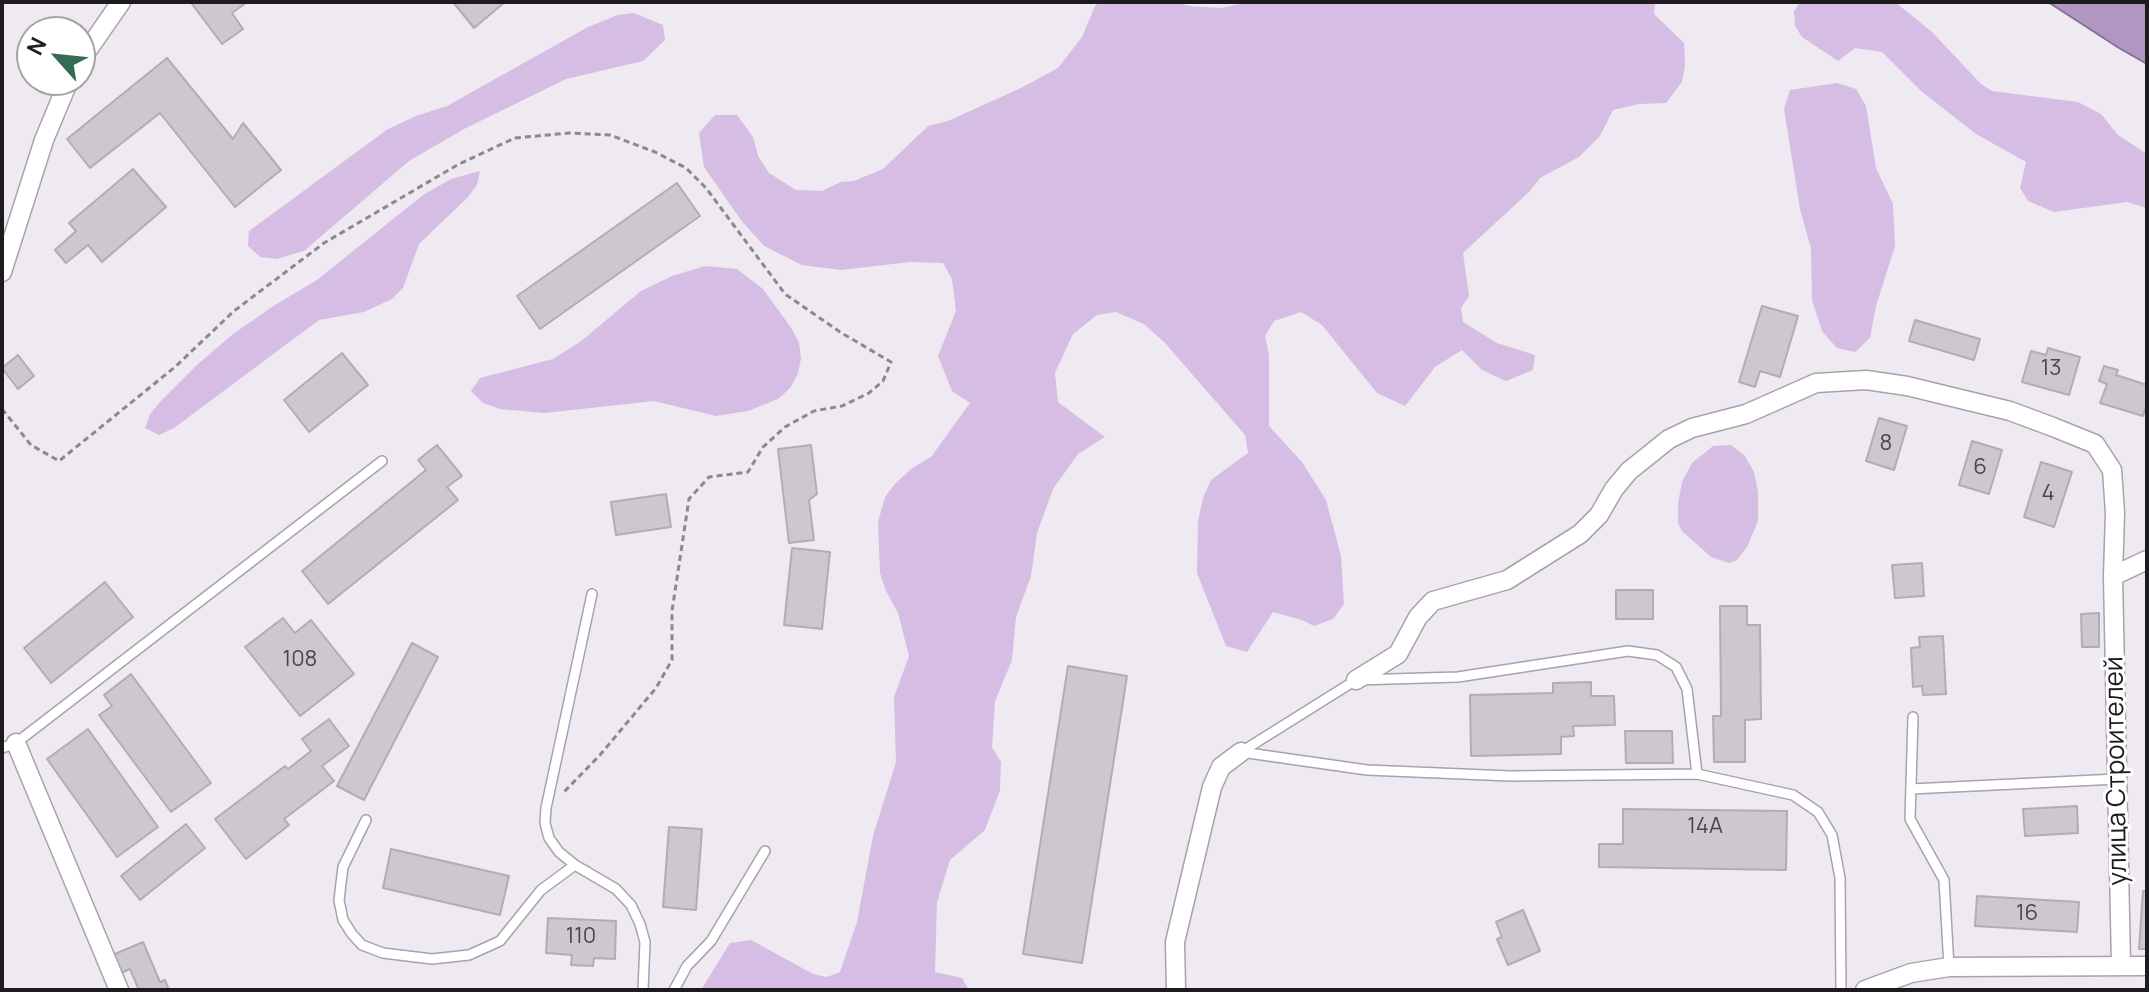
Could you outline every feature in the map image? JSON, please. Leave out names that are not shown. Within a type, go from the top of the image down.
[{"type":"street","points":[[96,38],[121,2]]},
{"type":"street","points":[[2,272],[44,140],[62,96]]},
{"type":"street","name":"улица Строителей","points":[[1356,680],[1398,654],[1418,617],[1433,601],[1507,580],[1580,534],[1599,515],[1629,471],[1669,439],[1692,428],[1746,414],[1816,383],[1866,380],[1907,386],[2010,411],[2095,444],[2112,470],[2121,965]]},
{"type":"street","points":[[2113,576],[2147,560]]},
{"type":"street","points":[[9,746],[119,990]]},
{"type":"street","points":[[1176,990],[1175,942],[1212,787],[1221,767],[1241,752]]},
{"type":"street","points":[[1865,990],[1911,973],[1949,967],[2147,966]]},
{"type":"lane","points":[[9,746],[382,461]]},
{"type":"lane","points":[[592,594],[545,823],[549,838],[559,852],[616,889],[631,905],[645,942],[643,990]]},
{"type":"lane","points":[[1241,752],[1356,680],[1458,677],[1628,651],[1657,655],[1676,667],[1687,689],[1697,774]]},
{"type":"lane","points":[[1913,717],[1910,819],[1944,880],[1949,967]]},
{"type":"lane","points":[[1241,752],[1383,770],[1510,776],[1697,774],[1793,795],[1818,812],[1832,835],[1840,878],[1841,990]]},
{"type":"lane","points":[[1911,789],[2117,779]]},
{"type":"lane","points":[[366,820],[343,867],[339,900],[343,920],[352,934],[362,945],[383,953],[432,959],[469,955],[500,941],[541,890],[575,865]]},
{"type":"lane","points":[[674,990],[687,966],[711,941],[765,851]]},
{"type":"path","points":[[2,409],[31,445],[59,461],[175,367],[234,311],[324,243],[459,164],[515,138],[569,133],[610,135],[686,168],[706,188],[785,294],[891,362],[883,381],[869,393],[842,406],[814,411],[785,427],[763,447],[748,472],[709,477],[689,499],[672,611],[672,660],[656,688],[600,755],[546,808]]},
{"type":"shaded area","points":[[1100,2],[1176,2],[1221,8],[1248,2],[1655,2],[1654,14],[1684,43],[1685,65],[1682,82],[1666,103],[1639,104],[1613,110],[1600,136],[1579,157],[1540,178],[1463,253],[1469,296],[1461,308],[1463,322],[1497,343],[1535,355],[1533,370],[1506,381],[1482,370],[1462,350],[1435,367],[1405,406],[1377,393],[1322,325],[1301,312],[1274,321],[1265,336],[1269,355],[1269,426],[1302,462],[1326,500],[1341,556],[1344,604],[1333,619],[1314,626],[1273,612],[1247,652],[1226,646],[1197,573],[1198,521],[1211,480],[1248,453],[1245,435],[1165,343],[1144,324],[1116,312],[1097,315],[1073,334],[1055,373],[1058,402],[1105,437],[1078,454],[1053,489],[1037,533],[1031,576],[1016,617],[1012,660],[995,701],[992,747],[1001,762],[1000,790],[985,830],[950,860],[937,902],[935,972],[962,978],[969,990],[701,990],[730,943],[751,940],[813,974],[827,977],[840,972],[857,922],[873,836],[896,762],[894,697],[909,656],[898,613],[880,573],[878,522],[885,497],[895,484],[911,469],[931,457],[970,403],[952,391],[938,356],[956,311],[952,279],[943,263],[910,262],[841,270],[802,265],[764,246],[741,220],[704,167],[699,133],[715,115],[737,115],[753,137],[758,156],[769,173],[796,190],[822,191],[841,182],[854,181],[883,169],[928,126],[948,121],[1058,68],[1082,37],[1095,6]]},
{"type":"shaded area","points":[[1800,2],[1895,2],[1932,32],[1981,84],[1992,91],[2078,102],[2101,114],[2118,135],[2147,154],[2147,208],[2127,202],[2054,212],[2028,201],[2020,188],[2026,162],[1976,134],[1921,91],[1882,52],[1855,48],[1838,61],[1802,37],[1795,26],[1794,11]]},
{"type":"shaded area","points":[[2048,2],[2147,2],[2147,64],[2119,48]]},
{"type":"shaded area","points":[[634,13],[663,25],[665,40],[643,61],[566,79],[464,129],[409,161],[304,251],[276,259],[260,257],[248,246],[249,231],[388,129],[447,106],[588,27],[618,15]]},
{"type":"shaded area","points":[[1837,83],[1856,89],[1866,106],[1876,168],[1893,204],[1895,246],[1876,306],[1870,338],[1855,352],[1837,348],[1822,331],[1812,300],[1811,249],[1800,209],[1784,109],[1790,90]]},
{"type":"shaded area","points":[[480,171],[477,185],[467,198],[419,244],[403,288],[392,299],[364,312],[319,320],[174,428],[159,435],[145,428],[150,414],[160,402],[233,334],[317,280],[423,195],[451,179]]},
{"type":"shaded area","points":[[705,266],[737,269],[763,289],[792,329],[799,343],[801,358],[798,374],[790,388],[778,399],[748,411],[716,416],[654,401],[545,413],[500,409],[483,403],[471,391],[480,378],[553,359],[580,342],[641,291],[672,276]]},
{"type":"shaded area","points":[[1731,445],[1745,456],[1754,472],[1758,521],[1747,547],[1737,560],[1729,563],[1711,557],[1682,531],[1678,523],[1678,503],[1682,482],[1692,463],[1713,446]]},
{"type":"building","points":[[247,2],[232,13],[243,29],[222,44],[192,4]]},
{"type":"building","points":[[453,2],[505,2],[474,28]]},
{"type":"building","points":[[167,58],[233,139],[243,123],[281,170],[235,207],[160,113],[90,168],[67,139]]},
{"type":"building","points":[[133,169],[166,207],[102,262],[88,245],[66,263],[55,250],[76,231],[69,223]]},
{"type":"building","points":[[677,183],[700,216],[540,329],[517,296]]},
{"type":"building","points":[[1762,306],[1798,316],[1780,377],[1760,371],[1755,387],[1739,382]]},
{"type":"building","points":[[1915,320],[1980,339],[1974,360],[1909,341]]},
{"type":"building","points":[[2048,348],[2080,357],[2069,395],[2022,382],[2031,351],[2046,355]]},
{"type":"building","points":[[342,353],[368,385],[309,432],[284,400]]},
{"type":"building","points":[[18,355],[34,376],[18,389],[2,368]]},
{"type":"building","points":[[2104,366],[2118,370],[2116,375],[2147,385],[2143,416],[2100,403],[2107,384],[2099,381]]},
{"type":"building","points":[[1879,418],[1907,426],[1894,470],[1866,461]]},
{"type":"building","points":[[1972,441],[2002,450],[1989,494],[1959,485]]},
{"type":"building","points":[[437,445],[462,476],[447,487],[458,500],[328,604],[302,571],[426,470],[418,460]]},
{"type":"building","points":[[811,445],[817,494],[809,500],[814,540],[789,543],[778,449]]},
{"type":"building","points":[[2041,462],[2072,472],[2054,527],[2024,517]]},
{"type":"building","points":[[666,494],[671,527],[616,535],[611,502]]},
{"type":"building","points":[[792,548],[830,552],[822,629],[784,625]]},
{"type":"building","points":[[1922,563],[1924,596],[1895,598],[1892,565]]},
{"type":"building","points":[[105,582],[133,617],[51,683],[24,648]]},
{"type":"building","points":[[1616,590],[1653,590],[1653,619],[1616,619]]},
{"type":"building","points":[[1720,606],[1747,606],[1747,625],[1760,625],[1761,719],[1745,720],[1745,762],[1714,762],[1713,716],[1721,716]]},
{"type":"building","points":[[2099,613],[2099,647],[2082,647],[2081,614]]},
{"type":"building","points":[[283,618],[295,633],[311,620],[354,674],[300,716],[245,647]]},
{"type":"building","points":[[1943,636],[1946,694],[1923,695],[1922,686],[1913,687],[1911,648],[1920,647],[1919,637]]},
{"type":"building","points":[[412,643],[438,657],[364,800],[337,786]]},
{"type":"building","points":[[1068,666],[1127,676],[1082,963],[1023,954]]},
{"type":"building","points":[[131,674],[211,783],[171,812],[99,715],[112,706],[104,695]]},
{"type":"building","points":[[1591,682],[1591,696],[1614,696],[1615,725],[1573,726],[1574,736],[1561,737],[1561,754],[1471,756],[1470,695],[1553,693],[1553,683]]},
{"type":"building","points":[[329,719],[349,746],[322,766],[334,781],[284,819],[289,825],[246,859],[215,819],[285,766],[288,769],[311,751],[302,739]]},
{"type":"building","points":[[88,729],[158,827],[117,857],[47,759]]},
{"type":"building","points":[[1625,731],[1672,731],[1673,763],[1626,763]]},
{"type":"building","points":[[2077,806],[2078,833],[2025,836],[2023,809]]},
{"type":"building","points":[[1623,809],[1787,811],[1786,870],[1599,867],[1599,844],[1623,844]]},
{"type":"building","points":[[186,824],[205,848],[140,900],[121,876]]},
{"type":"building","points":[[669,827],[702,829],[696,910],[663,907]]},
{"type":"building","points":[[391,849],[509,876],[500,915],[383,888]]},
{"type":"building","points":[[2143,891],[2147,891],[2147,949],[2139,949]]},
{"type":"building","points":[[1977,896],[2079,902],[2077,932],[1975,926]]},
{"type":"building","points":[[1523,910],[1540,951],[1508,965],[1497,939],[1502,937],[1496,922]]},
{"type":"building","points":[[548,918],[616,921],[615,959],[594,958],[593,966],[571,965],[572,955],[546,953]]},
{"type":"building","points":[[143,942],[160,982],[165,980],[169,990],[139,990],[130,969],[116,975],[108,957]]}]
